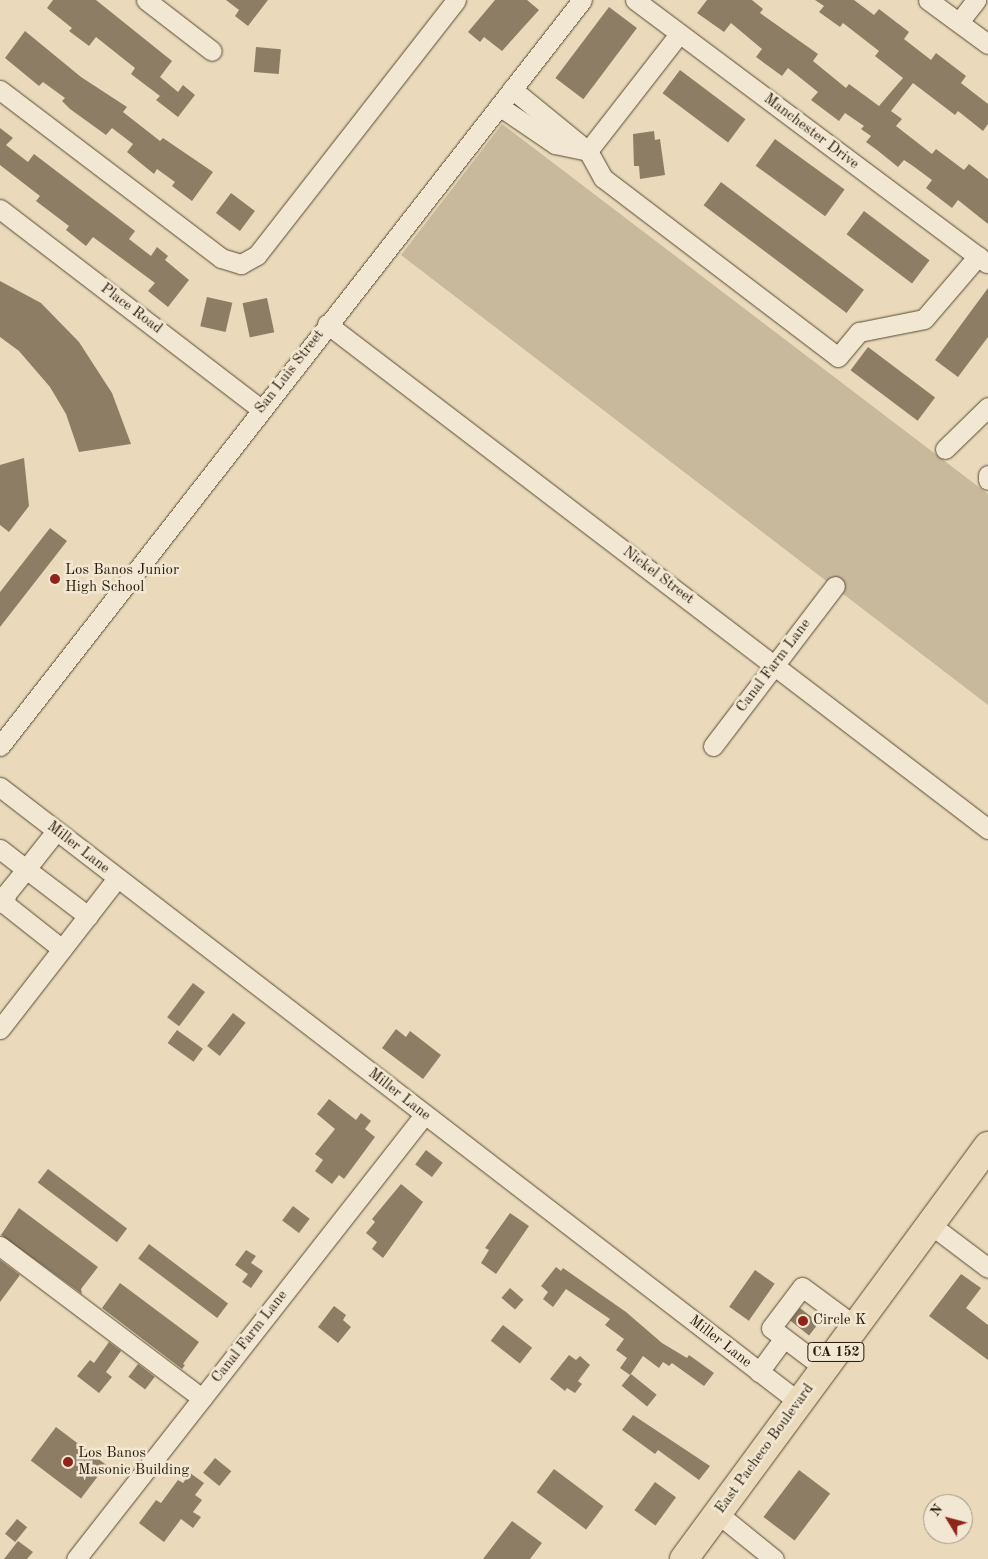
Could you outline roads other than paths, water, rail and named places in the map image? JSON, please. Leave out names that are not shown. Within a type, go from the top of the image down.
[{"type":"highway","name":"East Pacheco Boulevard","points":[[684,1559],[988,1146]]},
{"type":"street","points":[[146,0],[212,51]]},
{"type":"street","points":[[0,90],[221,258],[241,264],[257,255],[456,0]]},
{"type":"street","name":"San Luis Street","points":[[0,746],[327,324],[582,0]]},
{"type":"street","name":"Manchester Drive","points":[[635,0],[983,260]]},
{"type":"street","points":[[928,0],[988,44]]},
{"type":"street","points":[[959,22],[976,0]]},
{"type":"street","points":[[588,152],[679,34]]},
{"type":"street","points":[[512,89],[588,152],[603,178],[838,357],[859,332],[924,319],[983,260]]},
{"type":"street","points":[[499,106],[555,144],[588,152]]},
{"type":"street","name":"Place Road","points":[[0,209],[261,409]]},
{"type":"street","name":"Nickel Street","points":[[327,324],[988,829]]},
{"type":"street","points":[[946,449],[988,407]]},
{"type":"street","points":[[988,475],[988,480]]},
{"type":"street","name":"Canal Farm Lane","points":[[713,746],[836,586]]},
{"type":"street","name":"Miller Lane","points":[[0,788],[799,1402]]},
{"type":"street","points":[[56,831],[6,894],[5,904],[62,949]]},
{"type":"street","points":[[0,849],[88,916]]},
{"type":"street","points":[[0,1029],[117,878]]},
{"type":"street","name":"Canal Farm Lane","points":[[76,1559],[424,1115]]},
{"type":"street","points":[[931,1225],[988,1268]]},
{"type":"street","points":[[0,1246],[202,1398]]},
{"type":"street","points":[[824,1368],[771,1328],[802,1287],[855,1326]]},
{"type":"street","points":[[759,1372],[784,1338]]},
{"type":"street","points":[[717,1513],[774,1559]]},
{"type":"place","name":"Los Banos Junior High School","points":[[55,579]]},
{"type":"place","name":"Circle K","points":[[803,1321]]},
{"type":"place","name":"Los Banos Masonic Building","points":[[68,1462]]}]
